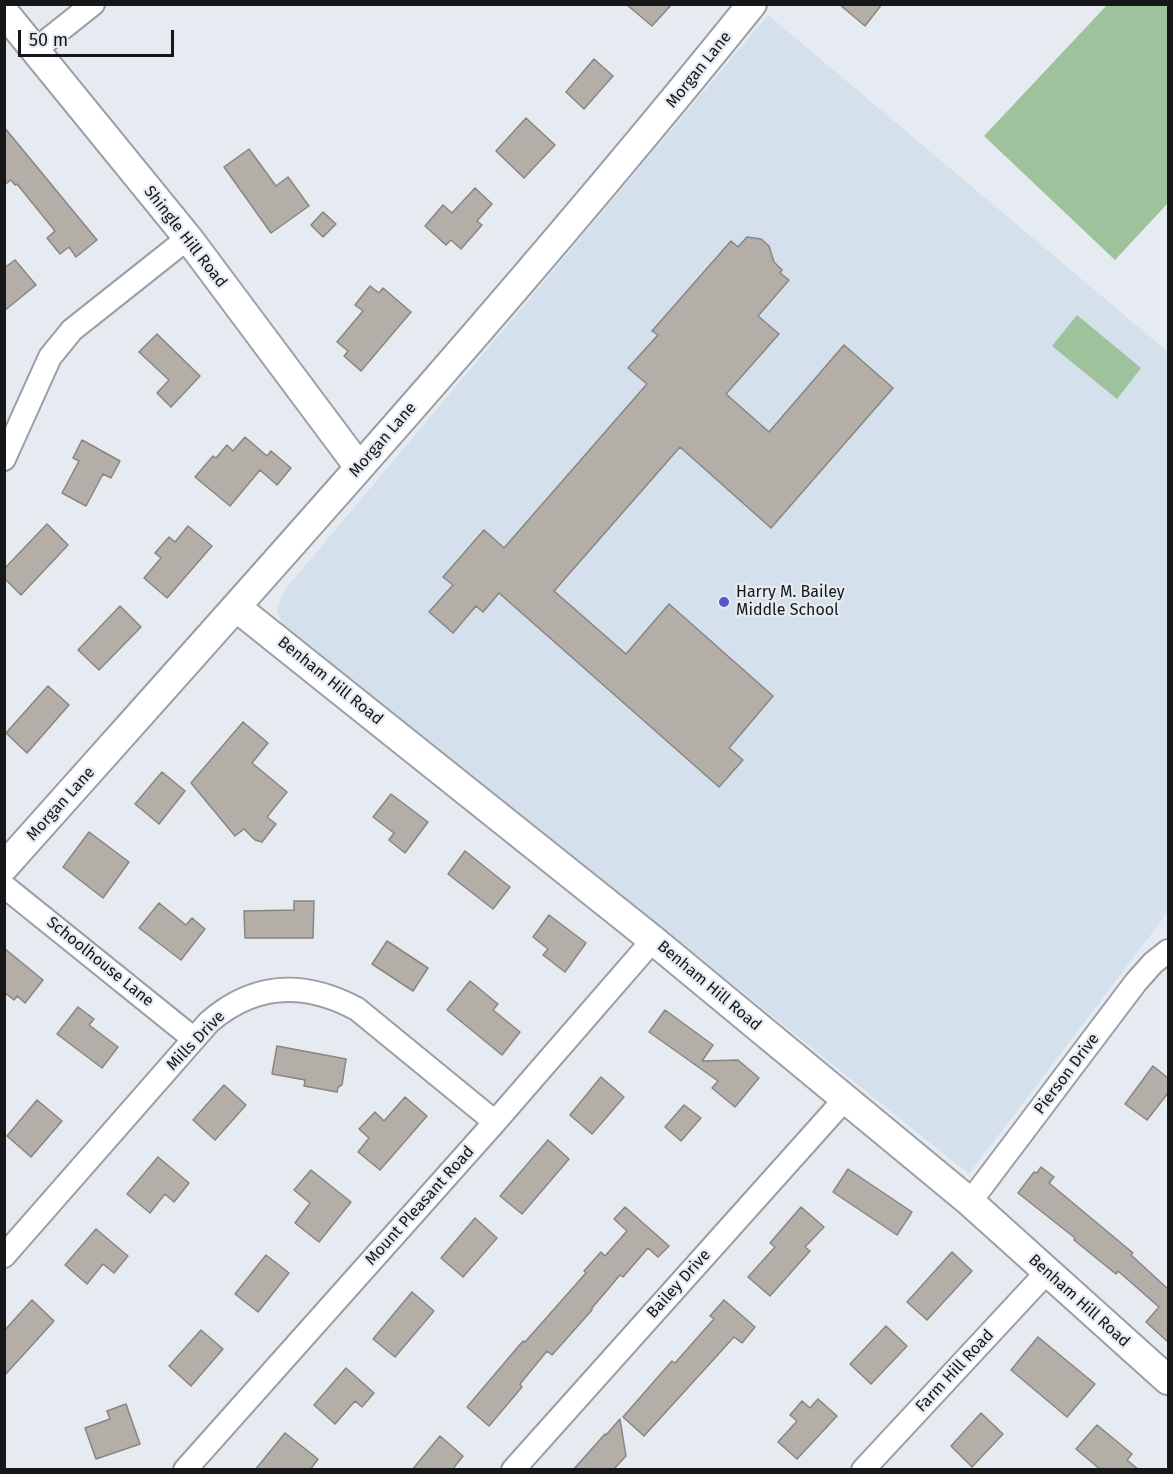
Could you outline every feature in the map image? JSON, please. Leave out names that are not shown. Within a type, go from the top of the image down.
[{"type":"street","points":[[35,50],[93,4]]},
{"type":"street","name":"Morgan Lane","points":[[4,867],[359,467],[646,135],[752,4]]},
{"type":"street","name":"Shingle Hill Road","points":[[4,12],[188,238],[359,467]]},
{"type":"street","points":[[6,450],[50,357],[72,330],[188,238]]},
{"type":"street","name":"Benham Hill Road","points":[[236,607],[653,940],[845,1099],[969,1202],[1168,1380]]},
{"type":"street","name":"Schoolhouse Lane","points":[[4,886],[194,1040]]},
{"type":"street","name":"Mount Pleasant Road","points":[[184,1470],[495,1122],[653,940]]},
{"type":"street","name":"Pierson Drive","points":[[969,1202],[1136,982],[1153,963],[1168,951]]},
{"type":"street","name":"Mills Drive","points":[[4,1256],[209,1022],[220,1012],[238,1002],[260,994],[280,989],[300,990],[339,999],[357,1009],[495,1122]]},
{"type":"street","name":"Bailey Drive","points":[[513,1470],[845,1099]]},
{"type":"street","name":"Farm Hill Road","points":[[863,1470],[1047,1272]]},
{"type":"shaded area","name":"Harry M. Bailey Middle School","points":[[768,15],[1168,352],[1168,912],[969,1174],[477,779],[284,628],[277,611],[283,592]]},
{"type":"green space","points":[[1107,5],[1168,5],[1168,203],[1115,260],[984,136]]},
{"type":"green space","points":[[1077,315],[1141,368],[1117,399],[1052,346]]},
{"type":"building","points":[[626,4],[672,4],[652,26]]},
{"type":"building","points":[[839,4],[882,4],[865,26]]},
{"type":"building","points":[[594,59],[613,76],[584,109],[566,92]]},
{"type":"building","points":[[526,118],[555,145],[524,178],[496,151]]},
{"type":"building","points":[[4,127],[97,240],[76,257],[69,247],[60,254],[47,238],[55,231],[17,184],[15,185],[11,180],[4,185]]},
{"type":"building","points":[[249,149],[276,186],[288,177],[309,206],[271,233],[224,167]]},
{"type":"building","points":[[475,188],[492,204],[477,221],[482,225],[461,249],[451,240],[446,245],[425,226],[443,205],[452,213]]},
{"type":"building","points":[[323,212],[336,224],[323,237],[311,225]]},
{"type":"building","points":[[747,237],[761,239],[769,246],[774,262],[782,270],[780,273],[789,280],[758,316],[779,334],[726,394],[769,432],[844,345],[893,388],[771,528],[680,447],[554,591],[626,654],[669,604],[773,696],[729,748],[743,760],[719,787],[499,593],[483,612],[476,606],[453,633],[429,612],[453,585],[443,577],[484,530],[504,548],[647,384],[628,368],[658,335],[652,331],[731,241],[738,247]]},
{"type":"building","points":[[15,260],[36,285],[4,311],[4,268]]},
{"type":"building","points":[[370,286],[379,293],[383,288],[411,312],[361,371],[344,356],[348,351],[337,342],[363,311],[355,305]]},
{"type":"building","points":[[157,334],[200,376],[171,407],[157,393],[169,380],[139,352]]},
{"type":"building","points":[[245,437],[267,456],[271,451],[291,468],[277,485],[260,470],[230,506],[195,477],[213,456],[216,458],[227,445],[233,451]]},
{"type":"building","points":[[82,440],[120,461],[111,478],[103,474],[86,506],[62,493],[79,461],[73,458]]},
{"type":"building","points":[[47,524],[68,545],[21,595],[4,578],[4,569]]},
{"type":"building","points":[[188,526],[212,546],[167,598],[144,578],[161,558],[155,553],[169,537],[175,542]]},
{"type":"building","points":[[120,606],[141,627],[99,670],[78,650]]},
{"type":"building","points":[[48,686],[69,705],[27,753],[6,733]]},
{"type":"building","points":[[243,722],[268,743],[252,763],[287,792],[267,817],[276,824],[262,842],[255,840],[244,829],[235,836],[191,783]]},
{"type":"building","points":[[162,772],[185,791],[159,824],[135,804]]},
{"type":"building","points":[[391,794],[428,822],[405,853],[389,840],[394,833],[373,817]]},
{"type":"building","points":[[89,832],[129,862],[103,898],[63,867]]},
{"type":"building","points":[[465,851],[510,887],[493,909],[448,874]]},
{"type":"building","points":[[294,901],[314,901],[313,938],[245,938],[244,911],[294,910]]},
{"type":"building","points":[[159,903],[186,925],[192,918],[205,929],[181,960],[139,928]]},
{"type":"building","points":[[549,915],[586,943],[565,972],[543,955],[548,949],[533,937]]},
{"type":"building","points":[[387,941],[428,968],[413,991],[372,964]]},
{"type":"building","points":[[4,948],[43,980],[25,1003],[17,996],[14,1000],[4,992]]},
{"type":"building","points":[[470,981],[498,1004],[493,1010],[520,1032],[502,1055],[447,1010]]},
{"type":"building","points":[[78,1007],[94,1019],[89,1025],[118,1047],[102,1068],[57,1034]]},
{"type":"building","points":[[665,1010],[713,1045],[702,1061],[738,1060],[759,1078],[735,1107],[712,1088],[718,1081],[649,1032]]},
{"type":"building","points":[[277,1046],[346,1059],[342,1085],[338,1087],[337,1092],[304,1086],[305,1080],[272,1074]]},
{"type":"building","points":[[1153,1066],[1168,1078],[1168,1093],[1147,1120],[1125,1104]]},
{"type":"building","points":[[601,1077],[624,1097],[592,1134],[570,1115]]},
{"type":"building","points":[[224,1085],[246,1105],[215,1140],[193,1120]]},
{"type":"building","points":[[405,1097],[427,1116],[380,1170],[358,1152],[369,1138],[359,1129],[375,1112],[384,1121]]},
{"type":"building","points":[[37,1100],[62,1121],[31,1157],[7,1136]]},
{"type":"building","points":[[684,1105],[701,1118],[681,1141],[665,1127]]},
{"type":"building","points":[[548,1140],[569,1159],[522,1214],[500,1196]]},
{"type":"building","points":[[158,1157],[189,1183],[174,1202],[165,1194],[150,1213],[127,1194]]},
{"type":"building","points":[[1041,1167],[1054,1177],[1049,1183],[1133,1253],[1131,1255],[1168,1289],[1168,1342],[1146,1322],[1159,1307],[1118,1271],[1116,1274],[1018,1193],[1034,1172],[1037,1173]]},
{"type":"building","points":[[848,1169],[912,1212],[897,1235],[833,1192]]},
{"type":"building","points":[[311,1170],[351,1202],[319,1242],[295,1223],[310,1203],[294,1190]]},
{"type":"building","points":[[625,1207],[669,1246],[658,1257],[648,1248],[623,1277],[620,1275],[552,1355],[547,1351],[520,1384],[522,1387],[489,1426],[467,1407],[523,1341],[525,1342],[586,1273],[584,1271],[601,1252],[605,1256],[627,1231],[614,1219]]},
{"type":"building","points":[[801,1207],[824,1227],[805,1247],[810,1251],[770,1296],[748,1277],[775,1247],[770,1243]]},
{"type":"building","points":[[475,1218],[497,1238],[463,1277],[441,1258]]},
{"type":"building","points":[[96,1229],[128,1256],[114,1273],[103,1264],[87,1284],[65,1265]]},
{"type":"building","points":[[952,1252],[972,1271],[927,1320],[907,1302]]},
{"type":"building","points":[[266,1255],[289,1273],[258,1312],[235,1294]]},
{"type":"building","points":[[412,1292],[434,1311],[395,1357],[373,1339]]},
{"type":"building","points":[[32,1300],[54,1321],[4,1376],[4,1331]]},
{"type":"building","points":[[724,1300],[755,1327],[742,1343],[734,1337],[644,1436],[623,1417],[672,1361],[675,1363],[714,1319],[710,1316]]},
{"type":"building","points":[[886,1326],[907,1346],[871,1384],[850,1364]]},
{"type":"building","points":[[201,1330],[223,1349],[191,1386],[169,1366]]},
{"type":"building","points":[[1038,1337],[1095,1384],[1067,1417],[1011,1370]]},
{"type":"building","points":[[346,1368],[374,1393],[362,1407],[355,1401],[335,1424],[314,1405]]},
{"type":"building","points":[[818,1399],[837,1416],[797,1459],[778,1442],[797,1421],[790,1415],[802,1401],[810,1408]]},
{"type":"building","points":[[126,1404],[140,1444],[96,1459],[85,1428],[110,1419],[107,1411]]},
{"type":"building","points":[[981,1413],[1003,1434],[972,1467],[951,1446]]},
{"type":"building","points":[[620,1419],[626,1456],[613,1470],[573,1470],[605,1434]]},
{"type":"building","points":[[1097,1425],[1132,1454],[1127,1460],[1139,1470],[1101,1470],[1076,1449]]},
{"type":"building","points":[[285,1433],[318,1459],[310,1470],[255,1470]]},
{"type":"building","points":[[440,1436],[463,1456],[452,1470],[412,1470]]},
{"type":"place","name":"Harry M. Bailey Middle School","points":[[724,602]]}]
